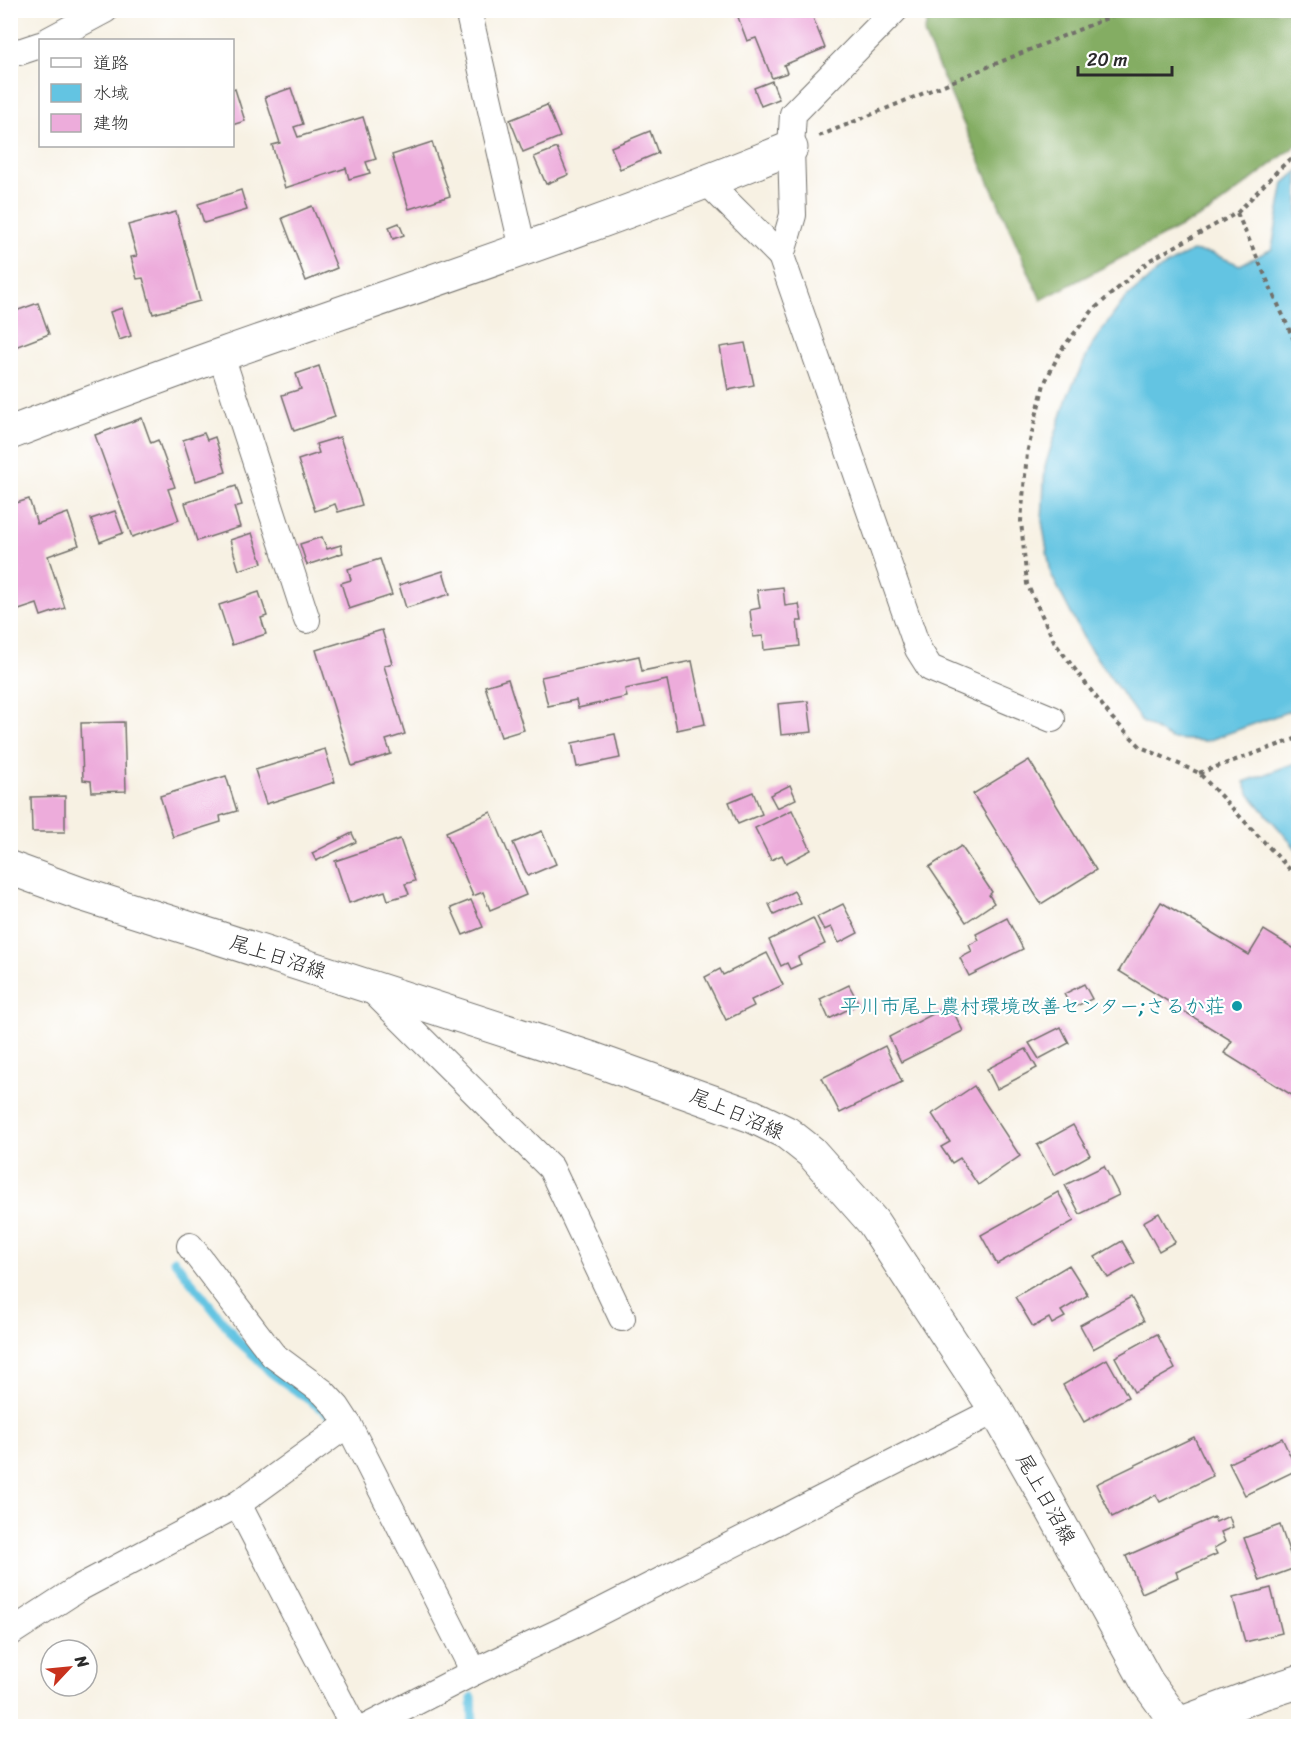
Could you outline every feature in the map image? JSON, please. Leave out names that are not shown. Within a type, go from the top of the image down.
[{"type":"main road","points":[[10,433],[221,355],[707,182],[791,148]]},
{"type":"main road","name":"尾上日沼線","points":[[10,868],[81,894],[593,1059],[752,1116],[787,1133],[811,1152],[873,1222],[996,1410],[1147,1682],[1178,1726]]},
{"type":"main road","points":[[1178,1726],[1257,1695],[1299,1682]]},
{"type":"street","points":[[51,39],[105,10]]},
{"type":"street","points":[[468,10],[523,249]]},
{"type":"street","points":[[781,255],[793,214],[791,148],[793,114],[895,10]]},
{"type":"street","points":[[10,50],[19,52],[39,45]]},
{"type":"street","points":[[707,182],[781,255],[918,649],[930,668],[1052,719]]},
{"type":"street","points":[[221,355],[307,620]]},
{"type":"street","points":[[370,988],[551,1168],[622,1318]]},
{"type":"street","points":[[190,1246],[273,1355],[323,1392],[337,1407],[348,1424],[474,1672]]},
{"type":"street","points":[[369,1726],[474,1672],[572,1626],[996,1410]]},
{"type":"street","points":[[10,1633],[79,1588],[238,1504],[348,1424]]},
{"type":"street","points":[[238,1504],[353,1726]]},
{"type":"path","points":[[791,148],[1127,10]]},
{"type":"path","points":[[1299,153],[1279,169],[1238,213],[1150,260],[1093,310],[1061,350],[1044,384],[1027,453],[1021,520],[1027,585],[1055,643],[1112,718],[1141,747],[1199,773],[1299,878]]},
{"type":"path","points":[[1238,213],[1299,349]]},
{"type":"path","points":[[1199,773],[1299,738]]},
{"type":"green space","points":[[930,11],[1298,11],[1298,144],[1211,211],[1041,300],[924,34]]},
{"type":"water","points":[[1298,171],[1298,708],[1207,741],[1171,739],[1142,722],[1086,643],[1051,574],[1042,521],[1045,466],[1068,395],[1093,343],[1124,300],[1160,269],[1192,251],[1213,254],[1240,265],[1272,249],[1284,183]]},
{"type":"water","points":[[1298,762],[1298,851],[1250,795],[1244,782]]},
{"type":"building","points":[[753,10],[763,10],[764,13],[771,10],[810,10],[825,48],[784,65],[787,73],[772,78],[756,38],[747,41],[738,17]]},
{"type":"building","points":[[772,81],[779,99],[761,106],[754,88]]},
{"type":"building","points":[[291,88],[303,124],[294,127],[298,137],[363,117],[376,159],[366,162],[370,173],[349,179],[346,168],[285,188],[272,145],[280,143],[265,97]]},
{"type":"building","points":[[234,89],[245,121],[234,124]]},
{"type":"building","points":[[547,105],[560,137],[523,152],[510,120]]},
{"type":"building","points":[[650,131],[658,153],[620,169],[611,147]]},
{"type":"building","points":[[432,142],[450,196],[409,209],[392,155]]},
{"type":"building","points":[[557,148],[568,175],[546,184],[534,157]]},
{"type":"building","points":[[241,190],[247,210],[204,223],[198,204]]},
{"type":"building","points":[[312,206],[337,268],[306,281],[282,218]]},
{"type":"building","points":[[176,212],[200,301],[153,314],[143,278],[137,279],[131,257],[137,256],[128,225]]},
{"type":"building","points":[[399,223],[404,235],[393,239],[389,227]]},
{"type":"building","points":[[38,303],[49,334],[10,349],[10,313]]},
{"type":"building","points":[[122,308],[131,336],[119,340],[110,312]]},
{"type":"building","points":[[745,343],[754,385],[728,390],[720,347]]},
{"type":"building","points":[[319,366],[335,417],[294,431],[282,395],[301,389],[296,374]]},
{"type":"building","points":[[142,418],[151,443],[158,440],[175,487],[168,489],[179,520],[132,537],[95,435]]},
{"type":"building","points":[[204,433],[207,440],[215,437],[226,472],[196,481],[183,440]]},
{"type":"building","points":[[340,437],[362,505],[338,512],[335,504],[315,511],[298,460],[319,453],[316,444]]},
{"type":"building","points":[[236,486],[242,505],[234,507],[240,527],[197,541],[185,503]]},
{"type":"building","points":[[29,499],[37,524],[68,513],[79,545],[48,556],[65,608],[41,616],[37,604],[10,613],[10,505]]},
{"type":"building","points":[[115,511],[123,533],[100,542],[91,519]]},
{"type":"building","points":[[252,533],[262,563],[239,570],[230,540]]},
{"type":"building","points":[[322,537],[327,549],[341,545],[343,553],[307,565],[300,544]]},
{"type":"building","points":[[380,559],[392,595],[349,609],[341,583],[351,580],[348,569]]},
{"type":"building","points":[[443,571],[450,594],[406,608],[399,585]]},
{"type":"building","points":[[783,587],[785,606],[799,604],[802,621],[797,621],[800,646],[764,650],[763,636],[753,637],[750,610],[760,608],[757,590]]},
{"type":"building","points":[[259,592],[267,616],[261,618],[266,634],[232,645],[219,605]]},
{"type":"building","points":[[382,630],[392,663],[384,666],[405,734],[386,740],[391,754],[352,766],[316,650]]},
{"type":"building","points":[[639,656],[642,671],[692,661],[705,724],[677,730],[667,680],[625,689],[627,697],[578,708],[576,700],[548,706],[541,677]]},
{"type":"building","points":[[508,679],[524,730],[501,737],[485,686]]},
{"type":"building","points":[[808,701],[812,732],[781,735],[778,704]]},
{"type":"building","points":[[124,722],[126,791],[92,792],[91,781],[83,780],[81,723]]},
{"type":"building","points":[[615,734],[620,758],[577,767],[572,743]]},
{"type":"building","points":[[325,749],[335,782],[266,804],[255,770]]},
{"type":"building","points":[[1029,760],[1096,870],[1041,904],[973,794]]},
{"type":"building","points":[[226,776],[237,811],[220,816],[221,822],[173,837],[160,796]]},
{"type":"building","points":[[790,785],[796,799],[777,808],[770,795]]},
{"type":"building","points":[[753,792],[762,814],[738,824],[729,802]]},
{"type":"building","points":[[65,796],[65,832],[32,832],[31,797]]},
{"type":"building","points":[[792,810],[811,850],[786,863],[782,855],[771,860],[755,828]]},
{"type":"building","points":[[491,812],[526,895],[490,910],[483,892],[473,896],[446,832]]},
{"type":"building","points":[[542,831],[556,864],[528,876],[513,843]]},
{"type":"building","points":[[352,833],[356,842],[316,861],[312,853]]},
{"type":"building","points":[[400,839],[415,881],[405,884],[409,894],[388,900],[385,891],[349,903],[335,861]]},
{"type":"building","points":[[961,846],[992,892],[989,895],[994,903],[966,922],[929,867]]},
{"type":"building","points":[[794,891],[800,903],[774,915],[769,904]]},
{"type":"building","points":[[471,900],[483,927],[463,935],[451,908]]},
{"type":"building","name":"平川市尾上農村環境改善センター;さるか荘","points":[[1161,902],[1249,955],[1264,930],[1298,951],[1298,1099],[1224,1053],[1232,1041],[1119,971]]},
{"type":"building","points":[[843,904],[858,933],[839,943],[831,927],[824,930],[817,917]]},
{"type":"building","points":[[813,918],[825,944],[798,957],[801,964],[790,969],[787,963],[781,966],[769,940]]},
{"type":"building","points":[[1007,918],[1023,949],[969,976],[960,958],[972,952],[969,945],[979,940],[976,934]]},
{"type":"building","points":[[767,953],[783,985],[751,1000],[754,1006],[726,1020],[705,977],[720,969],[723,975]]},
{"type":"building","points":[[1084,984],[1092,999],[1072,1008],[1064,994]]},
{"type":"building","points":[[849,985],[859,1004],[829,1019],[820,999]]},
{"type":"building","points":[[950,1005],[963,1031],[901,1062],[889,1037]]},
{"type":"building","points":[[1061,1027],[1069,1043],[1039,1059],[1029,1043]]},
{"type":"building","points":[[885,1046],[902,1082],[840,1113],[822,1078]]},
{"type":"building","points":[[1026,1049],[1037,1068],[997,1089],[987,1069]]},
{"type":"building","points":[[974,1086],[1020,1156],[978,1185],[960,1158],[952,1163],[941,1147],[950,1142],[932,1114]]},
{"type":"building","points":[[1073,1125],[1090,1155],[1054,1175],[1037,1145]]},
{"type":"building","points":[[1104,1166],[1119,1195],[1080,1214],[1065,1185]]},
{"type":"building","points":[[1058,1192],[1074,1221],[997,1264],[981,1235]]},
{"type":"building","points":[[1159,1213],[1175,1242],[1159,1251],[1143,1222]]},
{"type":"building","points":[[1122,1241],[1135,1263],[1108,1278],[1095,1257]]},
{"type":"building","points":[[1069,1265],[1088,1295],[1061,1311],[1065,1317],[1052,1324],[1049,1318],[1033,1327],[1015,1297]]},
{"type":"building","points":[[1131,1297],[1144,1321],[1093,1349],[1080,1325]]},
{"type":"building","points":[[1157,1334],[1175,1369],[1134,1392],[1115,1357]]},
{"type":"building","points":[[1107,1359],[1128,1397],[1084,1422],[1063,1385]]},
{"type":"building","points":[[1194,1437],[1213,1476],[1160,1502],[1156,1495],[1112,1517],[1096,1484]]},
{"type":"building","points":[[1282,1438],[1297,1470],[1245,1495],[1229,1463]]},
{"type":"building","points":[[1229,1516],[1233,1527],[1221,1532],[1225,1542],[1214,1548],[1217,1554],[1176,1572],[1178,1577],[1142,1593],[1126,1556],[1214,1517],[1216,1522]]},
{"type":"building","points":[[1280,1525],[1295,1568],[1260,1581],[1244,1538]]},
{"type":"building","points":[[1271,1588],[1282,1633],[1245,1642],[1233,1598]]},
{"type":"building","points":[[1298,1593],[1298,1607],[1294,1594]]},
{"type":"building","points":[[1298,1719],[1298,1726],[1286,1726],[1285,1723]]},
{"type":"waterway","points":[[174,1260],[240,1343],[270,1372],[329,1414]]},
{"type":"waterway","points":[[472,1697],[473,1726]]},
{"type":"place","name":"平川市尾上農村環境改善センター;さるか荘","points":[[1237,1006]]}]
